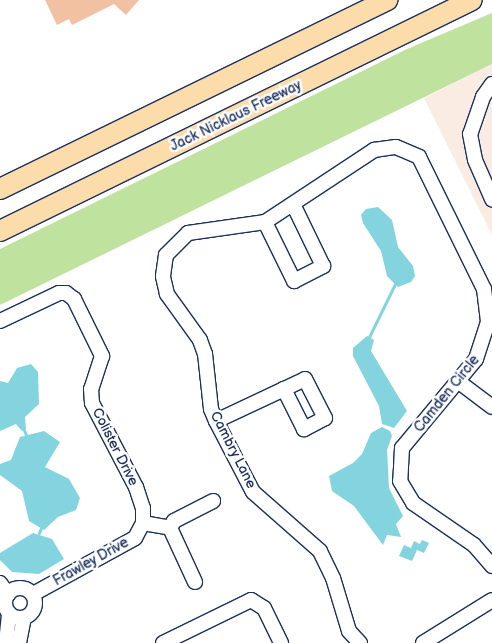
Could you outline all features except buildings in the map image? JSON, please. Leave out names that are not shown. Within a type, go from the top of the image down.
[{"type":"highway","points":[[281,52],[364,0]]},
{"type":"highway","points":[[0,189],[387,0]]},
{"type":"highway","name":"Jack Nicklaus Freeway","points":[[0,231],[472,0]]},
{"type":"street","points":[[492,84],[483,98],[470,134],[475,160],[492,199]]},
{"type":"street","name":"Camden Circle","points":[[294,206],[374,150],[396,147],[419,156],[476,270],[487,304],[488,322],[483,348],[459,382],[402,448],[400,481],[413,502],[474,545],[492,566]]},
{"type":"street","points":[[265,222],[294,281],[323,266],[294,206]]},
{"type":"street","name":"Cambry Lane","points":[[294,206],[265,222],[198,230],[179,239],[166,255],[163,276],[167,294],[200,340],[207,369],[211,409],[253,492],[320,551],[333,578],[350,631],[360,643]]},
{"type":"street","name":"Colister Drive","points":[[0,321],[51,296],[66,293],[74,299],[100,351],[91,389],[92,403],[138,492],[143,523]]},
{"type":"street","points":[[459,382],[492,407]]},
{"type":"street","points":[[216,421],[284,389]]},
{"type":"street","points":[[170,528],[174,521],[213,501]]},
{"type":"street","points":[[143,523],[170,528]]},
{"type":"street","name":"Frawley Drive","points":[[32,594],[130,542],[139,534],[143,523]]},
{"type":"street","points":[[170,528],[195,582]]},
{"type":"street","points":[[6,643],[9,612],[5,603],[4,588],[20,588],[32,594],[35,608],[24,618],[19,643]]},
{"type":"street","points":[[163,643],[251,600],[264,608],[281,643]]},
{"type":"street","points":[[423,643],[492,600]]},
{"type":"street","points":[[9,612],[24,618]]},
{"type":"shaded area","points":[[492,64],[492,235],[424,98]]},
{"type":"green space","points":[[492,13],[492,64],[0,305],[0,249],[407,49]]},
{"type":"water","points":[[378,207],[392,220],[398,247],[413,266],[415,276],[411,282],[398,287],[387,276],[381,251],[363,223],[361,215],[366,209]]},
{"type":"water","points":[[367,336],[374,340],[371,351],[407,411],[394,428],[382,424],[379,406],[353,356],[353,348]]},
{"type":"water","points":[[31,364],[38,372],[39,404],[25,417],[26,429],[22,431],[16,424],[0,431],[0,381],[8,383],[17,368]]},
{"type":"water","points":[[382,427],[390,431],[392,436],[387,450],[389,488],[403,516],[396,524],[401,537],[387,535],[383,545],[354,506],[332,491],[329,476],[353,463],[362,454],[371,433]]},
{"type":"water","points":[[44,431],[60,442],[45,467],[69,479],[80,498],[76,510],[58,517],[44,530],[29,521],[22,491],[0,475],[0,464],[11,460],[20,437]]},
{"type":"water","points":[[33,533],[52,539],[64,559],[39,574],[12,572],[0,560],[0,553]]},
{"type":"water","points":[[422,540],[429,543],[424,553],[417,550],[412,561],[399,556],[404,545],[411,548],[414,541],[420,544]]},
{"type":"waterway","points":[[369,337],[395,284]]},
{"type":"waterway","points":[[24,430],[26,435]]},
{"type":"waterway","points":[[39,533],[41,528]]}]
